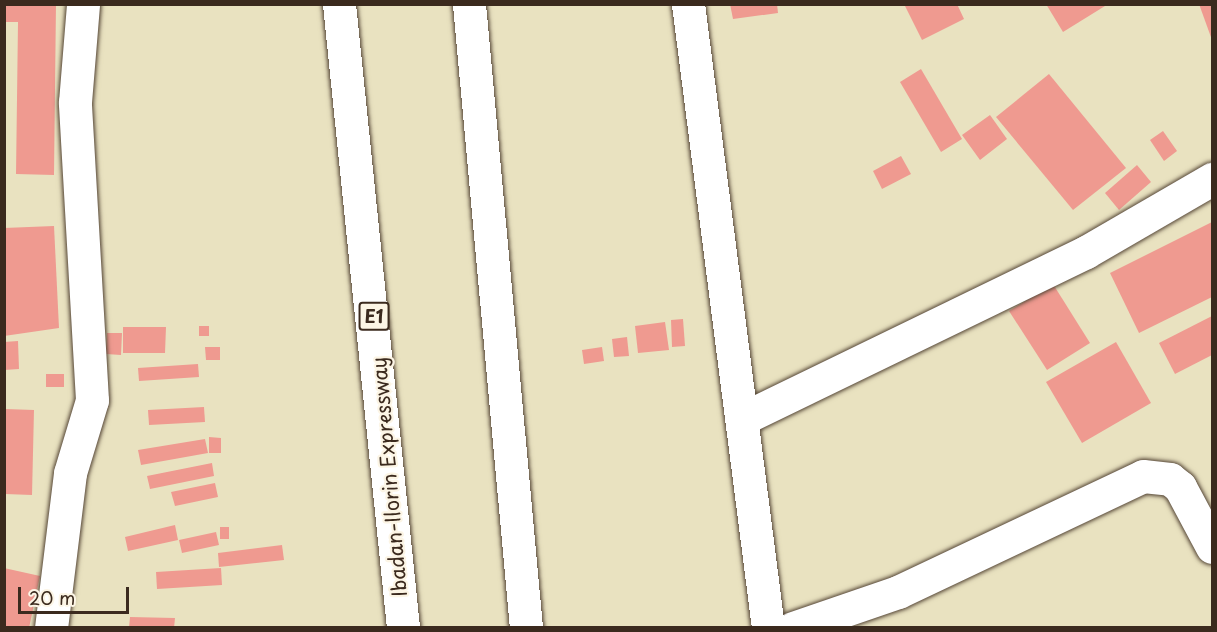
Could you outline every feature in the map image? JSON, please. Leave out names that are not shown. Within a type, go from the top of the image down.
[{"type":"main road","points":[[51,627],[70,473],[92,400],[75,102],[83,4]]},
{"type":"main road","name":"Ibadan-Ilorin Expressway","points":[[339,4],[403,627]]},
{"type":"main road","points":[[469,4],[526,627]]},
{"type":"main road","points":[[688,4],[744,418],[768,627]]},
{"type":"main road","points":[[744,418],[1086,252],[1212,179]]},
{"type":"main road","points":[[793,627],[898,592],[1143,476],[1170,479],[1180,487],[1212,547]]},
{"type":"building","points":[[4,4],[56,4],[54,175],[16,174],[18,22],[4,22]]},
{"type":"building","points":[[730,4],[777,4],[778,13],[733,19]]},
{"type":"building","points":[[904,4],[957,4],[964,19],[922,40]]},
{"type":"building","points":[[1046,4],[1104,4],[1105,6],[1063,32]]},
{"type":"building","points":[[1199,4],[1212,4],[1212,40]]},
{"type":"building","points":[[921,69],[962,139],[941,152],[900,82]]},
{"type":"building","points":[[1049,74],[1126,168],[1073,210],[996,117]]},
{"type":"building","points":[[990,115],[1007,139],[980,160],[962,135]]},
{"type":"building","points":[[1163,131],[1177,151],[1164,161],[1150,140]]},
{"type":"building","points":[[901,156],[911,174],[882,189],[873,171]]},
{"type":"building","points":[[1137,165],[1151,182],[1119,210],[1105,193]]},
{"type":"building","points":[[1212,222],[1212,297],[1139,333],[1110,273]]},
{"type":"building","points":[[54,226],[59,328],[4,336],[4,228]]},
{"type":"building","points":[[1053,284],[1090,343],[1047,370],[1009,311]]},
{"type":"building","points":[[1212,316],[1212,355],[1175,374],[1159,343]]},
{"type":"building","points":[[683,319],[685,346],[672,347],[671,320]]},
{"type":"building","points":[[665,322],[669,350],[638,353],[635,326]]},
{"type":"building","points":[[199,326],[209,326],[209,336],[199,336]]},
{"type":"building","points":[[123,327],[166,327],[165,353],[123,353]]},
{"type":"building","points":[[107,333],[122,333],[121,355],[106,354]]},
{"type":"building","points":[[627,337],[629,356],[614,357],[612,339]]},
{"type":"building","points":[[18,341],[19,369],[4,370],[4,342]]},
{"type":"building","points":[[1116,342],[1151,403],[1082,443],[1046,382]]},
{"type":"building","points":[[205,347],[220,347],[220,360],[206,360]]},
{"type":"building","points":[[602,347],[604,361],[584,364],[582,350]]},
{"type":"building","points":[[198,364],[199,377],[139,381],[138,368]]},
{"type":"building","points":[[46,374],[64,374],[64,387],[46,387]]},
{"type":"building","points":[[204,407],[205,422],[149,425],[148,410]]},
{"type":"building","points":[[5,409],[34,410],[32,495],[5,494]]},
{"type":"building","points":[[209,437],[221,438],[221,453],[209,453]]},
{"type":"building","points":[[205,439],[208,453],[141,465],[138,450]]},
{"type":"building","points":[[212,463],[214,476],[150,489],[147,476]]},
{"type":"building","points":[[215,483],[218,497],[175,506],[171,492]]},
{"type":"building","points":[[175,525],[178,540],[128,551],[125,537]]},
{"type":"building","points":[[220,527],[229,527],[229,539],[220,539]]},
{"type":"building","points":[[216,532],[219,545],[182,553],[179,540]]},
{"type":"building","points":[[282,545],[284,560],[219,567],[218,553]]},
{"type":"building","points":[[4,568],[40,576],[29,628],[4,628]]},
{"type":"building","points":[[221,568],[222,585],[157,589],[156,572]]},
{"type":"building","points":[[130,617],[175,618],[174,628],[129,628]]}]
